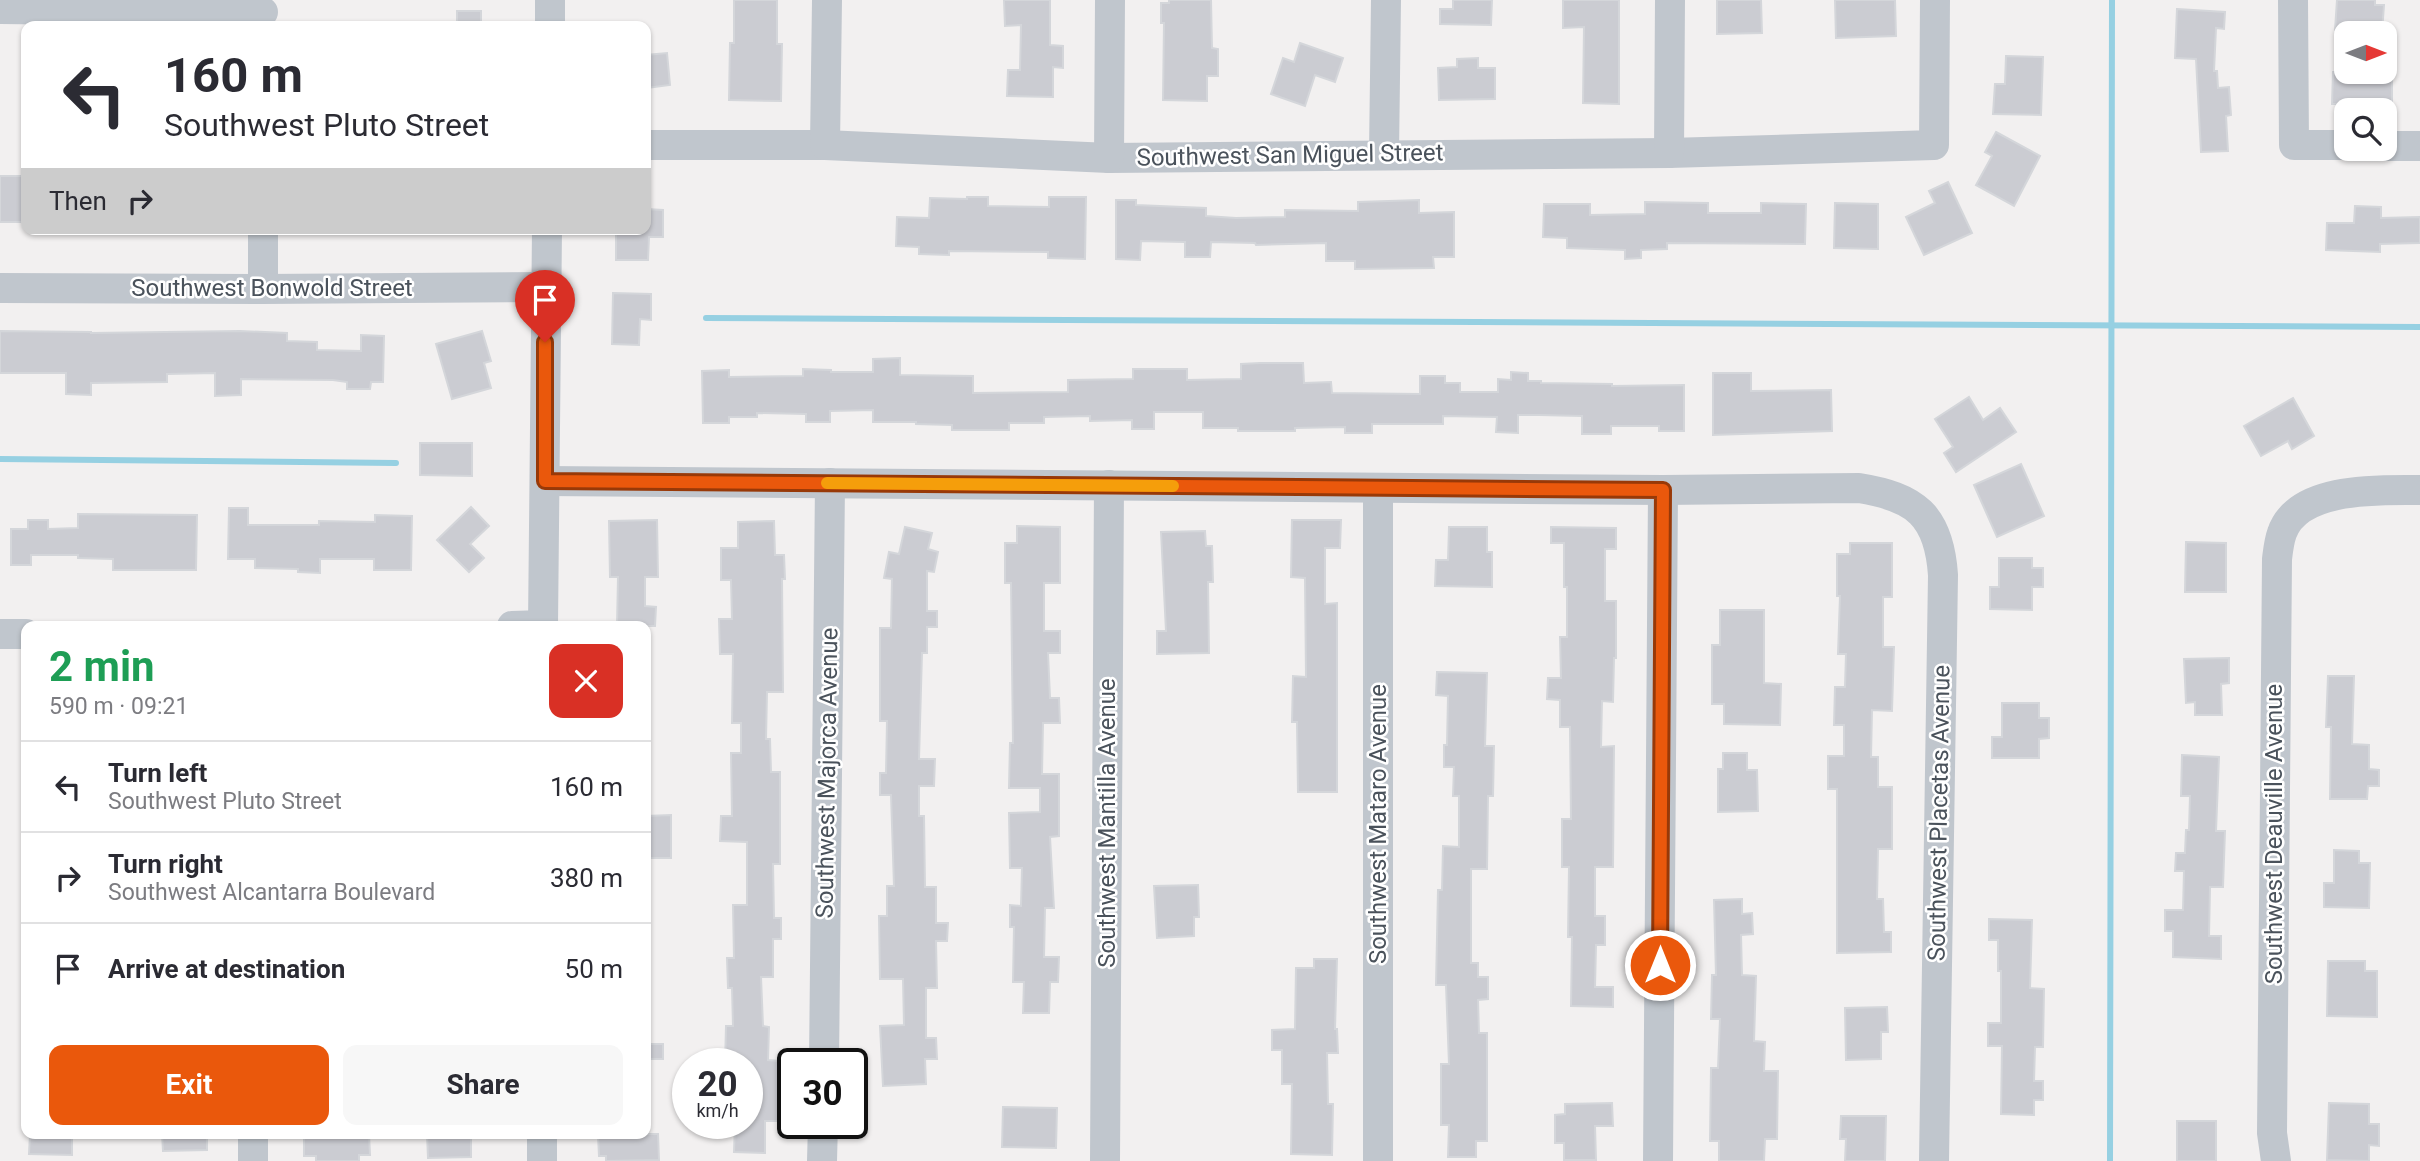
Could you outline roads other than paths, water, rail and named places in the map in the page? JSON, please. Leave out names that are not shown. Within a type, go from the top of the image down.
[{"type":"street","points":[[550,0],[550,21]]},
{"type":"street","points":[[825,145],[827,0]]},
{"type":"street","points":[[1109,158],[1110,0]]},
{"type":"street","points":[[1384,154],[1386,0]]},
{"type":"street","points":[[1669,153],[1670,0]]},
{"type":"street","name":"Southwest San Miguel Street","points":[[651,145],[825,145],[1109,158],[1669,153],[1934,145],[1935,0]]},
{"type":"street","points":[[2293,0],[2294,145],[2334,145]]},
{"type":"street","points":[[0,9],[263,13]]},
{"type":"street","points":[[2397,146],[2420,146]]},
{"type":"street","points":[[263,235],[263,289]]},
{"type":"street","points":[[543,621],[544,286],[547,235]]},
{"type":"street","name":"Southwest Bonwold Street","points":[[0,288],[544,286]]},
{"type":"street","name":"Southwest Placetas Avenue","points":[[545,481],[1663,490],[1859,488],[1884,492],[1903,499],[1916,507],[1928,522],[1937,538],[1941,555],[1934,1161]]},
{"type":"street","name":"Southwest Majorca Avenue","points":[[824,1048],[830,483]]},
{"type":"street","name":"Southwest Mantilla Avenue","points":[[1105,1161],[1109,485]]},
{"type":"street","name":"Southwest Mataro Avenue","points":[[1378,488],[1378,1161]]},
{"type":"street","points":[[1658,1161],[1663,490]]},
{"type":"street","name":"Southwest Deauville Avenue","points":[[2276,1161],[2272,1119],[2277,559],[2282,530],[2297,512],[2325,497],[2365,490],[2420,490]]},
{"type":"street","points":[[0,634],[21,634]]},
{"type":"street","points":[[253,1139],[253,1161]]},
{"type":"street","points":[[541,1161],[542,1139]]},
{"type":"street","points":[[822,1161],[823,1139]]},
{"type":"waterway","points":[[2110,1161],[2112,0]]},
{"type":"waterway","points":[[706,318],[2420,327]]},
{"type":"waterway","points":[[0,459],[396,463]]}]
